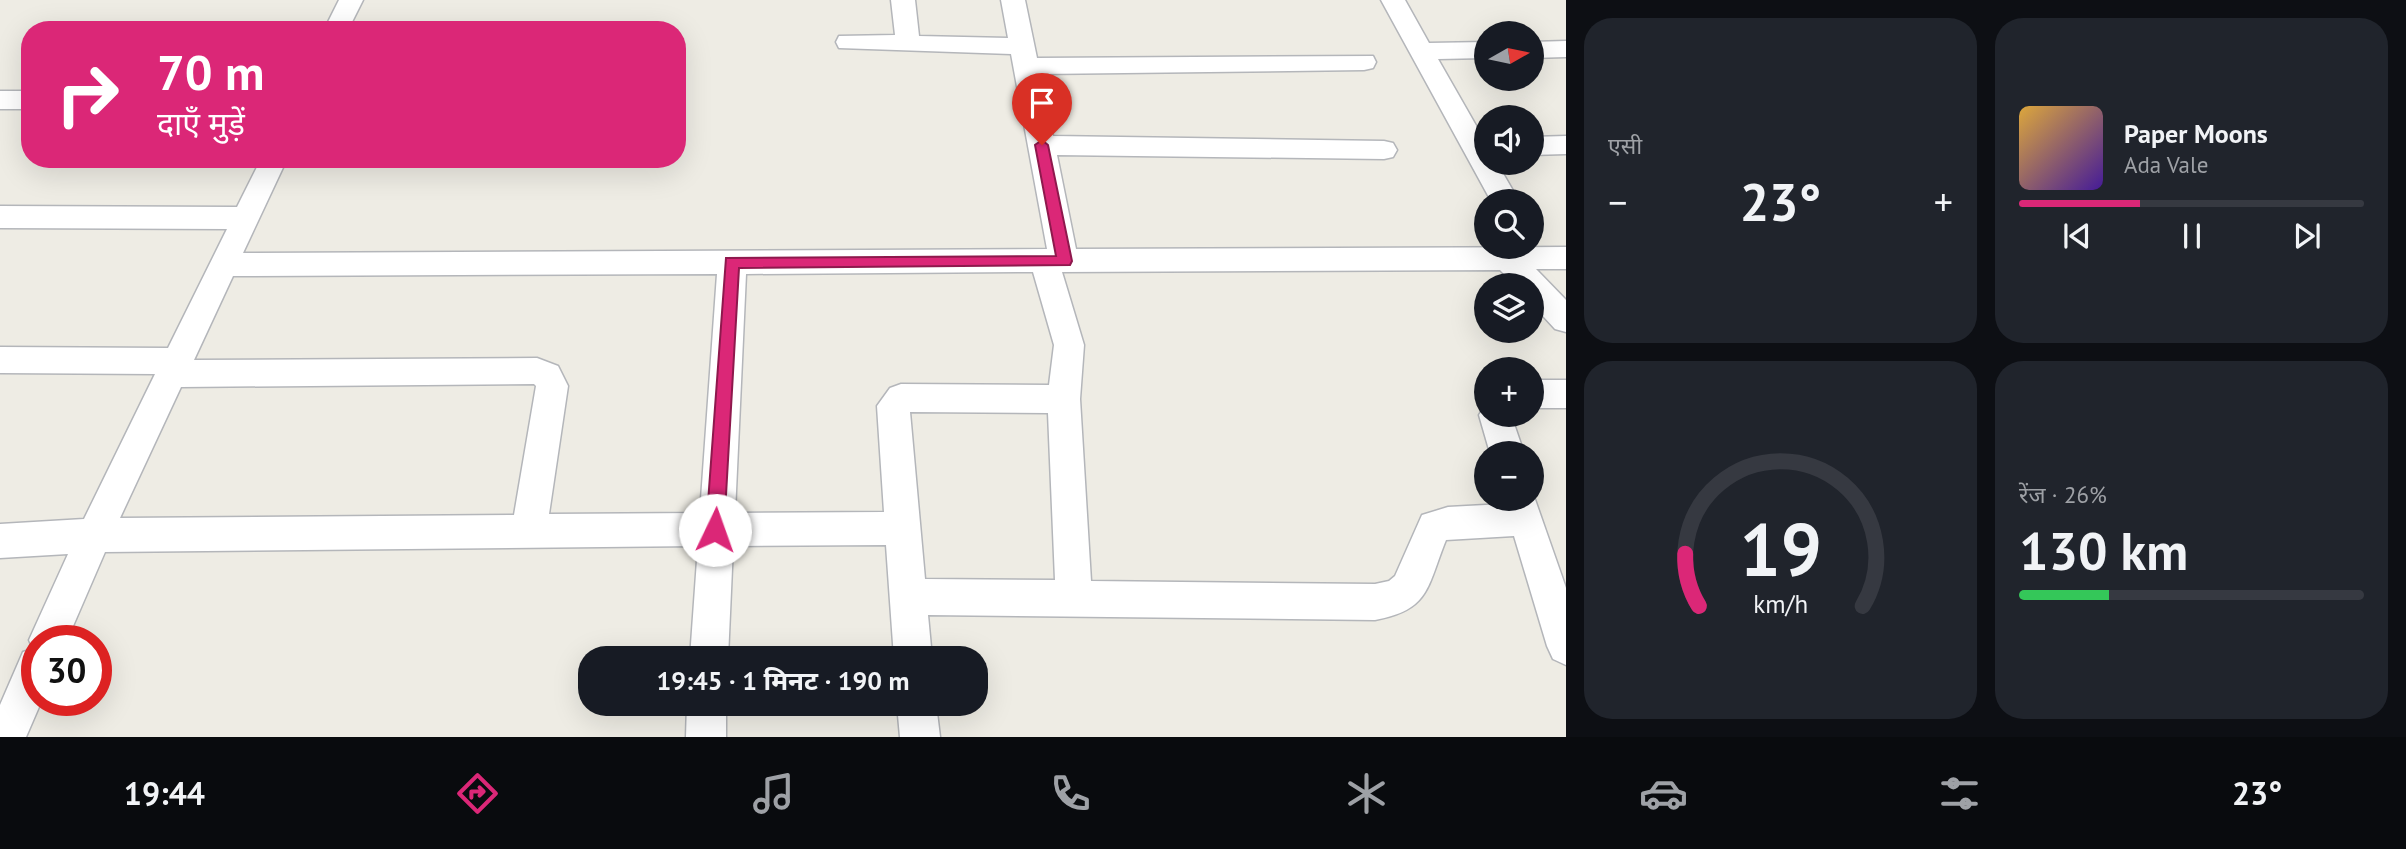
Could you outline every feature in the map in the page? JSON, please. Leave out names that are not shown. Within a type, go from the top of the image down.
[{"type":"street","points":[[340,21],[351,0]]},
{"type":"street","points":[[903,0],[908,43]]},
{"type":"street","points":[[1013,0],[1042,145],[1054,261],[1069,345],[1064,400],[1074,599]]},
{"type":"street","points":[[1393,0],[1474,134]]},
{"type":"street","points":[[848,41],[908,43],[1024,56],[1364,62]]},
{"type":"street","points":[[1544,50],[1566,49]]},
{"type":"street","points":[[1423,51],[1474,50]]},
{"type":"street","points":[[0,100],[21,100]]},
{"type":"street","points":[[1042,145],[1384,150]]},
{"type":"street","points":[[1544,146],[1566,145]]},
{"type":"street","points":[[55,625],[270,168]]},
{"type":"street","points":[[0,217],[247,218]]},
{"type":"street","points":[[224,265],[1054,261],[1474,256]]},
{"type":"street","points":[[1544,256],[1566,258]]},
{"type":"street","points":[[1527,259],[1566,320]]},
{"type":"street","points":[[710,646],[732,262]]},
{"type":"street","points":[[0,360],[175,368],[537,371],[547,376],[552,386],[529,531]]},
{"type":"street","points":[[1544,394],[1566,394]]},
{"type":"street","points":[[912,646],[893,406],[896,401],[1064,400]]},
{"type":"street","points":[[907,597],[1375,602],[1398,598],[1408,589],[1434,527],[1512,511]]},
{"type":"street","points":[[1524,511],[1559,605],[1566,646]]},
{"type":"street","points":[[0,541],[95,535],[901,528]]},
{"type":"street","points":[[7,722],[21,696]]},
{"type":"street","points":[[706,737],[707,716]]},
{"type":"street","points":[[918,716],[920,737]]},
{"type":"route","points":[[715,530],[732,262],[1064,261],[1042,145]]}]
